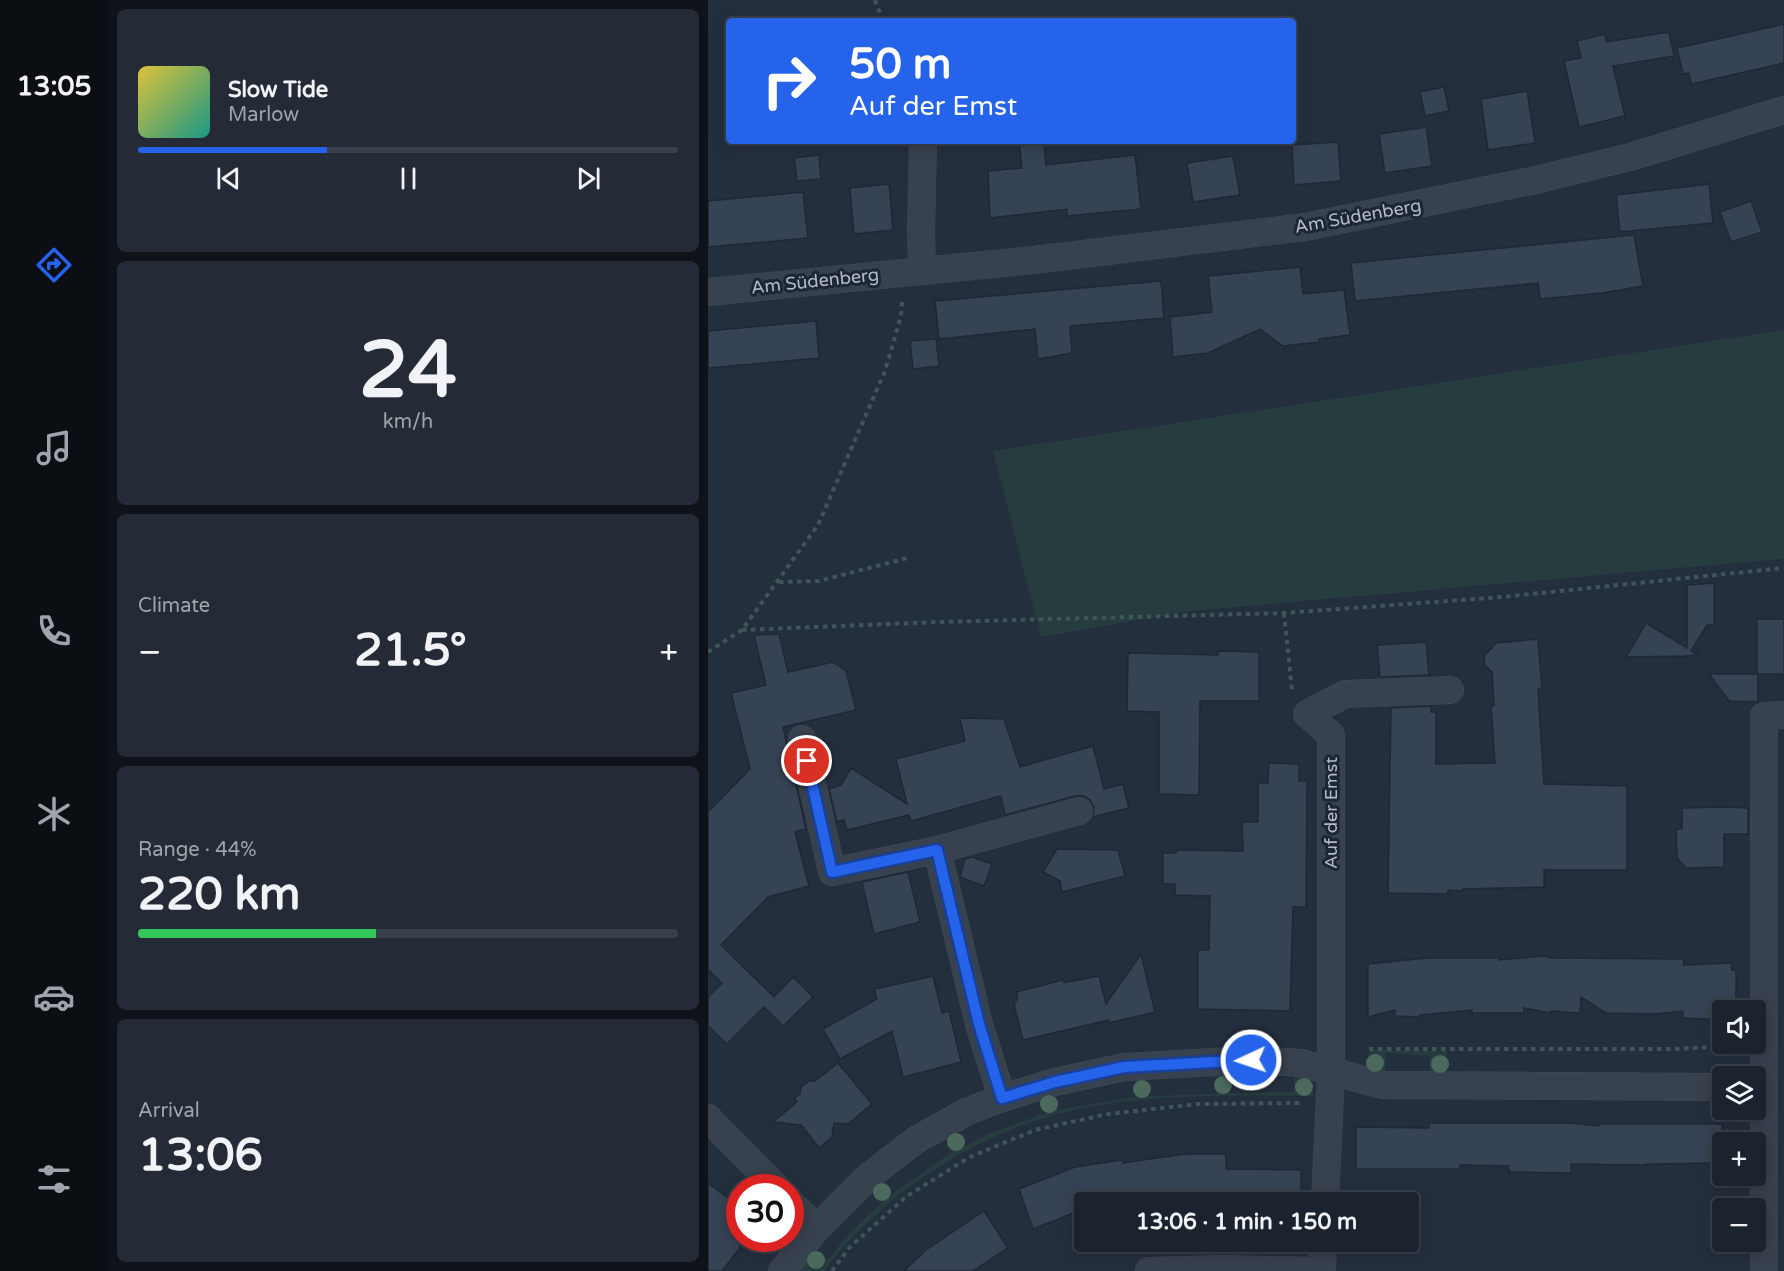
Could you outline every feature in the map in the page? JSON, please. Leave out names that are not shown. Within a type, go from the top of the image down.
[{"type":"street","name":"Am Südenberg","points":[[708,292],[1123,250],[1317,225],[1432,203],[1609,162],[1784,110]]},
{"type":"street","points":[[913,271],[921,232],[923,144]]},
{"type":"street","points":[[1307,714],[1346,694],[1450,690]]},
{"type":"street","name":"Auf der Emst","points":[[1307,714],[1331,735],[1331,1071],[1326,1192]]},
{"type":"street","points":[[1765,1000],[1764,716],[1784,716]]},
{"type":"street","points":[[802,739],[832,872],[937,850],[1079,811]]},
{"type":"street","points":[[937,850],[979,1024],[1002,1098]]},
{"type":"street","points":[[783,1271],[817,1228],[869,1176],[916,1140],[966,1112],[1002,1098],[1055,1082],[1124,1067],[1251,1060],[1301,1063],[1382,1085],[1712,1086]]},
{"type":"street","points":[[708,1118],[763,1174]]},
{"type":"street","points":[[1764,1271],[1766,1120]]},
{"type":"street","points":[[804,1215],[817,1228]]},
{"type":"street","points":[[1322,1271],[1323,1252]]},
{"type":"street","points":[[1149,1271],[1224,1269],[1315,1271]]},
{"type":"path","points":[[875,0],[883,18]]},
{"type":"path","points":[[708,652],[742,630],[818,525],[885,371],[913,271]]},
{"type":"path","points":[[778,582],[819,581],[911,557]]},
{"type":"path","points":[[742,630],[938,622],[1284,613],[1502,597],[1784,568]]},
{"type":"path","points":[[1284,613],[1293,703],[1307,714]]},
{"type":"path","points":[[1368,1049],[1712,1047]]},
{"type":"path","points":[[832,1271],[850,1247],[907,1196],[970,1156],[1035,1130],[1108,1114],[1197,1104],[1330,1102]]},
{"type":"green space","points":[[1784,330],[1784,559],[1191,611],[1041,637],[993,451]]},
{"type":"green space","points":[[1369,1050],[1447,1051],[1447,1074],[1430,1074],[1430,1056],[1386,1053],[1385,1072],[1368,1068]]},
{"type":"green space","points":[[1294,1074],[1308,1080],[1314,1096],[1223,1096],[1129,1101],[1070,1111],[999,1135],[933,1170],[903,1192],[848,1242],[824,1271],[803,1271],[797,1266],[812,1248],[828,1260],[845,1238],[883,1201],[871,1187],[880,1180],[891,1195],[953,1151],[945,1136],[956,1132],[964,1147],[990,1133],[1046,1113],[1042,1096],[1052,1092],[1058,1110],[1136,1097],[1135,1078],[1146,1077],[1147,1096],[1217,1094],[1217,1075],[1227,1075],[1228,1093],[1294,1092]]},
{"type":"building","points":[[1784,24],[1784,63],[1691,84],[1689,73],[1683,74],[1677,48]]},
{"type":"building","points":[[1669,32],[1674,56],[1613,66],[1625,116],[1579,127],[1564,61],[1581,58],[1577,41],[1605,34],[1606,42]]},
{"type":"building","points":[[1444,87],[1449,111],[1425,116],[1420,92]]},
{"type":"building","points":[[1527,91],[1535,143],[1488,150],[1481,99]]},
{"type":"building","points":[[1426,127],[1432,166],[1385,173],[1379,134]]},
{"type":"building","points":[[1338,142],[1341,181],[1294,185],[1292,145]]},
{"type":"building","points":[[1019,144],[1044,144],[1046,165],[1135,155],[1141,209],[1067,216],[1067,209],[990,218],[988,171],[1022,168]]},
{"type":"building","points":[[819,155],[821,179],[797,181],[794,158]]},
{"type":"building","points":[[1233,156],[1240,195],[1193,202],[1187,163]]},
{"type":"building","points":[[889,184],[893,230],[854,234],[850,188]]},
{"type":"building","points":[[1709,184],[1713,223],[1620,232],[1616,195]]},
{"type":"building","points":[[803,192],[808,238],[708,247],[708,201]]},
{"type":"building","points":[[1751,201],[1762,232],[1731,242],[1720,212]]},
{"type":"building","points":[[1634,235],[1643,286],[1602,293],[1540,299],[1538,283],[1355,301],[1351,263]]},
{"type":"building","points":[[1300,267],[1303,294],[1344,290],[1350,335],[1319,339],[1319,342],[1283,346],[1260,329],[1208,353],[1173,357],[1170,317],[1212,312],[1208,276]]},
{"type":"building","points":[[1161,281],[1164,318],[1070,326],[1072,353],[1038,359],[1035,329],[939,339],[935,301]]},
{"type":"building","points":[[816,321],[819,358],[708,368],[708,331]]},
{"type":"building","points":[[936,339],[939,366],[913,369],[910,341]]},
{"type":"building","points":[[1714,583],[1714,625],[1707,625],[1691,651],[1698,655],[1687,658],[1687,656],[1626,657],[1646,623],[1687,648],[1687,585]]},
{"type":"building","points":[[1757,619],[1784,619],[1784,674],[1758,674],[1758,702],[1729,701],[1709,674],[1757,674]]},
{"type":"building","points":[[779,634],[788,672],[833,662],[846,671],[856,710],[783,727],[806,829],[795,832],[809,886],[768,897],[721,945],[774,997],[793,977],[813,997],[783,1026],[764,1007],[727,1044],[708,1026],[708,997],[722,983],[708,969],[708,812],[750,769],[731,693],[766,685],[754,635]]},
{"type":"building","points":[[1538,639],[1542,688],[1538,689],[1544,784],[1627,786],[1627,870],[1544,870],[1544,887],[1448,890],[1448,894],[1388,893],[1391,708],[1431,706],[1431,712],[1436,712],[1436,764],[1495,763],[1491,706],[1494,706],[1492,672],[1485,665],[1484,656],[1496,643]]},
{"type":"building","points":[[1426,642],[1429,675],[1380,677],[1377,645]]},
{"type":"building","points":[[1218,651],[1259,652],[1259,701],[1200,701],[1199,795],[1159,794],[1159,712],[1127,711],[1128,653],[1218,655]]},
{"type":"building","points":[[960,718],[1004,719],[1020,767],[1093,746],[1104,789],[1123,784],[1129,808],[1093,817],[1094,807],[1090,800],[1084,796],[1075,796],[1005,815],[1001,796],[911,821],[909,815],[847,830],[844,820],[837,822],[829,789],[841,785],[851,768],[907,804],[896,759],[965,741]]},
{"type":"building","points":[[1269,763],[1299,764],[1299,781],[1307,781],[1306,907],[1293,907],[1290,1011],[1198,1009],[1198,950],[1209,950],[1210,896],[1175,895],[1175,884],[1163,884],[1163,853],[1176,853],[1176,850],[1243,851],[1242,822],[1258,822],[1258,783],[1268,783]]},
{"type":"building","points":[[1682,808],[1748,808],[1748,834],[1724,834],[1724,867],[1686,868],[1677,858],[1676,829],[1682,829]]},
{"type":"building","points":[[1057,849],[1118,850],[1125,876],[1062,892],[1060,881],[1043,872]]},
{"type":"building","points":[[972,857],[992,864],[984,886],[960,877],[965,859]]},
{"type":"building","points":[[908,872],[920,922],[874,934],[862,882]]},
{"type":"building","points":[[1141,954],[1155,1012],[1023,1040],[1014,1004],[1018,998],[1016,992],[1063,980],[1064,983],[1099,976],[1106,1004]]},
{"type":"building","points":[[1542,956],[1683,959],[1684,965],[1731,963],[1732,970],[1736,970],[1736,1000],[1712,1000],[1712,1020],[1683,1018],[1683,1011],[1654,1014],[1606,1013],[1581,997],[1580,1013],[1551,1011],[1551,1013],[1524,1008],[1524,1013],[1472,1013],[1472,1010],[1420,1015],[1420,1017],[1395,1016],[1395,1010],[1368,1017],[1368,964],[1427,958],[1499,958],[1499,960]]},
{"type":"building","points":[[933,976],[942,1013],[949,1011],[961,1062],[903,1077],[892,1031],[840,1059],[823,1029],[877,999],[874,989]]},
{"type":"building","points":[[838,1063],[872,1104],[848,1124],[834,1123],[832,1137],[819,1148],[801,1125],[773,1122],[797,1102],[794,1098],[800,1094],[801,1087],[809,1081],[815,1081]]},
{"type":"building","points":[[1429,1123],[1569,1123],[1599,1126],[1599,1124],[1722,1124],[1722,1132],[1712,1132],[1712,1163],[1571,1164],[1571,1173],[1509,1172],[1509,1166],[1460,1165],[1460,1169],[1356,1169],[1356,1127],[1429,1128]]},
{"type":"building","points":[[1185,1154],[1226,1154],[1226,1169],[1301,1170],[1301,1192],[1074,1192],[1074,1213],[1033,1229],[1019,1189],[1075,1167],[1122,1160],[1123,1163]]},
{"type":"building","points":[[708,1183],[726,1196],[726,1252],[737,1252],[722,1271],[708,1271]]},
{"type":"building","points":[[984,1211],[1008,1248],[973,1271],[904,1271],[926,1250]]},
{"type":"route","points":[[807,761],[832,872],[937,850],[979,1024],[1002,1098],[1055,1082],[1124,1067],[1251,1060]]}]
